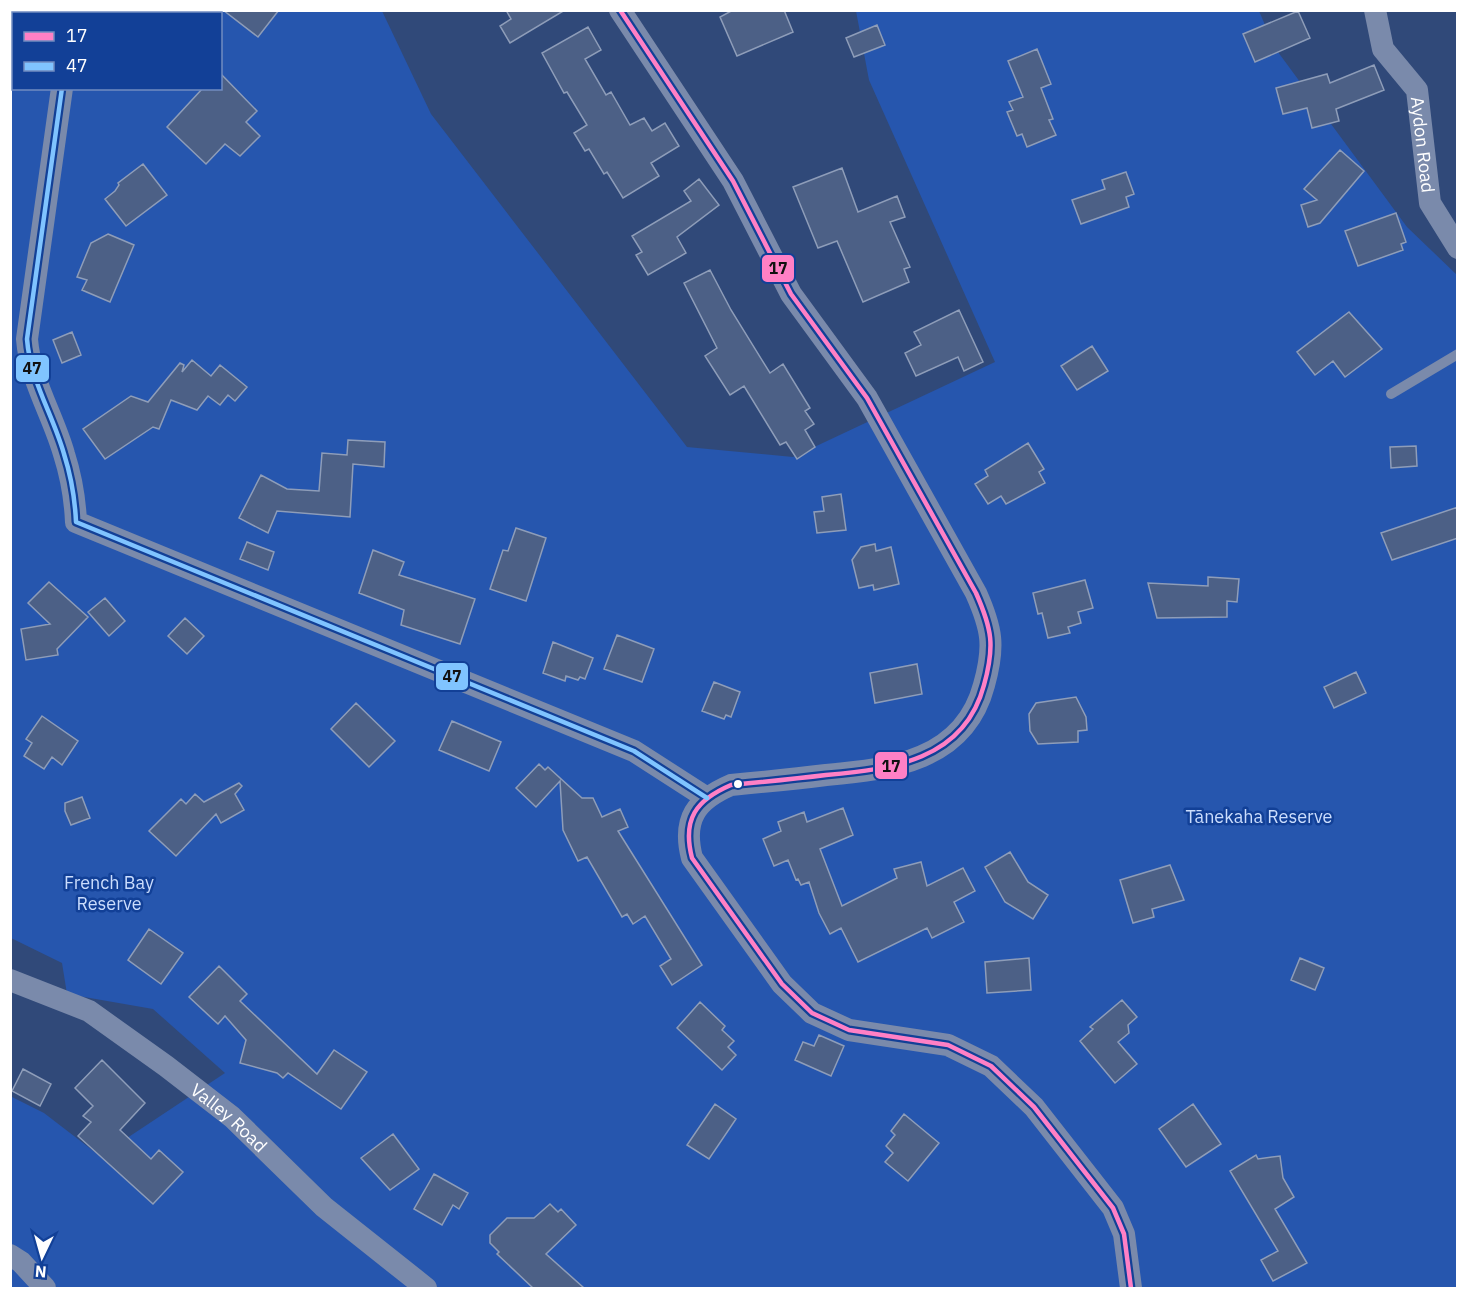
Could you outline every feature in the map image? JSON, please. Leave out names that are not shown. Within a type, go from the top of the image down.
[{"type":"street","points":[[620,10],[733,181],[790,294],[867,398],[976,593],[989,622],[992,642],[982,693],[970,716],[940,748],[913,762],[881,770],[731,785],[706,798],[696,808],[688,834],[692,858],[782,984],[812,1012],[849,1030],[948,1046],[991,1066],[1034,1107],[1113,1208],[1124,1234],[1131,1288]]},
{"type":"street","name":"Aydon Road","points":[[1375,10],[1383,49],[1417,90],[1430,203],[1458,248]]},
{"type":"street","points":[[62,90],[27,339],[33,372],[64,453],[74,496],[76,522],[634,752],[706,798]]},
{"type":"street","name":"Valley Road","points":[[10,980],[89,1011],[166,1066],[232,1117],[324,1207],[426,1288]]},
{"type":"street","points":[[10,1255],[21,1262],[45,1288]]},
{"type":"lane","points":[[1390,394],[1458,354]]},
{"type":"green space","points":[[11,11],[382,11],[431,114],[687,447],[793,457],[995,362],[869,80],[856,11],[1259,11],[1275,48],[1407,227],[1457,275],[1457,1288],[11,1288],[10,1096],[44,1113],[100,1156],[225,1073],[153,1009],[67,994],[62,963],[11,938]]},
{"type":"building","points":[[223,10],[279,10],[258,37]]},
{"type":"building","points":[[506,10],[565,10],[510,43],[500,26],[511,19]]},
{"type":"building","points":[[733,10],[784,10],[793,32],[737,56],[720,17]]},
{"type":"building","points":[[1298,11],[1310,38],[1255,62],[1243,34]]},
{"type":"building","points":[[877,25],[885,45],[854,57],[846,38]]},
{"type":"building","points":[[588,27],[601,50],[585,59],[606,95],[611,92],[630,125],[644,118],[652,131],[665,123],[679,146],[651,163],[659,176],[623,198],[607,172],[604,174],[589,149],[585,151],[574,133],[587,125],[567,92],[564,93],[542,53]]},
{"type":"building","points":[[1037,49],[1051,84],[1041,88],[1053,119],[1049,120],[1056,135],[1027,147],[1022,134],[1017,136],[1007,112],[1013,110],[1009,102],[1023,97],[1008,61]]},
{"type":"building","points":[[1374,65],[1384,90],[1336,109],[1339,121],[1312,128],[1307,108],[1283,114],[1276,88],[1327,74],[1330,83]]},
{"type":"building","points":[[222,75],[257,111],[246,122],[260,136],[240,156],[225,144],[206,164],[167,127],[201,90],[222,90]]},
{"type":"building","points":[[1340,150],[1364,171],[1320,223],[1308,227],[1301,205],[1317,200],[1304,189]]},
{"type":"building","points":[[143,164],[167,195],[126,226],[105,199],[115,191],[118,183]]},
{"type":"building","points":[[842,168],[858,212],[897,196],[905,217],[890,222],[910,267],[904,269],[909,282],[863,302],[837,241],[818,248],[793,187]]},
{"type":"building","points":[[1126,172],[1134,194],[1126,197],[1129,207],[1081,224],[1072,200],[1105,189],[1102,180]]},
{"type":"building","points":[[699,179],[719,205],[677,237],[686,253],[648,275],[636,255],[642,252],[632,236],[691,201],[684,191]]},
{"type":"building","points":[[1396,213],[1406,242],[1401,244],[1403,250],[1358,266],[1345,231]]},
{"type":"building","points":[[108,234],[134,245],[110,302],[82,290],[87,280],[77,277],[91,243]]},
{"type":"building","points":[[710,270],[731,310],[770,373],[783,364],[810,408],[805,411],[814,424],[805,430],[815,447],[797,459],[786,442],[780,445],[744,386],[730,395],[705,356],[717,348],[684,283]]},
{"type":"building","points":[[959,310],[983,362],[964,371],[958,357],[916,376],[905,353],[921,345],[914,332]]},
{"type":"building","points":[[1349,312],[1382,349],[1345,377],[1333,361],[1315,375],[1297,352]]},
{"type":"building","points":[[72,332],[81,355],[62,363],[53,340]]},
{"type":"building","points":[[1092,346],[1108,371],[1077,390],[1061,366]]},
{"type":"building","points":[[192,360],[211,376],[220,365],[247,387],[235,401],[228,395],[220,405],[208,396],[197,410],[171,400],[159,429],[153,427],[105,459],[83,429],[131,396],[148,402],[180,363],[184,365],[182,372]]},
{"type":"building","points":[[348,440],[385,442],[384,467],[353,464],[350,517],[277,511],[268,533],[239,518],[261,475],[287,489],[319,491],[322,453],[347,455]]},
{"type":"building","points":[[1028,443],[1044,469],[1039,472],[1045,483],[1006,504],[1001,496],[988,504],[975,484],[988,476],[985,470]]},
{"type":"building","points":[[1416,446],[1417,466],[1391,468],[1390,447]]},
{"type":"building","points":[[841,494],[846,530],[817,533],[814,512],[824,511],[822,497]]},
{"type":"building","points":[[1458,507],[1458,538],[1392,560],[1381,533]]},
{"type":"building","points":[[516,528],[546,538],[526,601],[490,589],[503,550],[508,551]]},
{"type":"building","points":[[247,542],[274,552],[268,570],[240,559]]},
{"type":"building","points":[[875,544],[876,551],[891,547],[899,584],[874,590],[873,585],[859,588],[852,560],[861,547]]},
{"type":"building","points":[[373,550],[404,562],[399,575],[475,599],[460,644],[401,625],[404,610],[359,593]]},
{"type":"building","points":[[1208,577],[1239,579],[1237,602],[1227,601],[1227,617],[1157,618],[1148,583],[1208,586]]},
{"type":"building","points":[[1085,580],[1093,608],[1078,612],[1081,623],[1068,627],[1070,633],[1048,638],[1042,613],[1038,614],[1033,593]]},
{"type":"building","points":[[49,582],[88,617],[57,649],[58,655],[26,660],[21,629],[50,624],[28,603]]},
{"type":"building","points":[[105,598],[125,621],[109,636],[88,612]]},
{"type":"building","points":[[185,618],[204,636],[187,654],[168,636]]},
{"type":"building","points":[[617,635],[654,649],[642,682],[604,669]]},
{"type":"building","points":[[553,642],[593,658],[585,679],[580,677],[578,680],[566,676],[565,681],[543,673]]},
{"type":"building","points":[[917,664],[922,694],[875,703],[870,673]]},
{"type":"building","points":[[1356,672],[1366,693],[1334,708],[1324,687]]},
{"type":"building","points":[[714,682],[740,692],[731,717],[726,715],[724,719],[702,711]]},
{"type":"building","points":[[1076,697],[1086,717],[1087,730],[1078,731],[1078,742],[1038,744],[1030,731],[1029,714],[1036,703]]},
{"type":"building","points":[[356,703],[395,741],[369,767],[331,729]]},
{"type":"building","points":[[42,716],[78,741],[62,765],[52,757],[44,769],[24,756],[32,743],[26,739]]},
{"type":"building","points":[[452,721],[501,742],[489,771],[439,750]]},
{"type":"building","points":[[539,764],[545,770],[548,767],[582,798],[593,798],[602,817],[620,809],[628,827],[618,831],[702,965],[672,985],[660,966],[671,959],[645,916],[633,924],[627,914],[622,917],[587,857],[578,861],[563,830],[560,781],[536,807],[516,788]]},
{"type":"building","points":[[239,783],[242,786],[235,794],[244,810],[221,823],[216,814],[176,856],[149,831],[181,799],[186,804],[195,794],[204,802]]},
{"type":"building","points":[[82,797],[90,818],[71,825],[65,811],[65,803]]},
{"type":"building","points":[[843,808],[853,835],[820,849],[842,906],[897,878],[894,869],[921,862],[927,886],[963,868],[975,891],[954,902],[964,922],[932,938],[927,928],[858,962],[841,928],[830,934],[819,913],[809,882],[801,885],[798,879],[796,880],[788,860],[774,866],[763,839],[781,831],[778,822],[804,812],[807,822]]},
{"type":"building","points":[[1010,852],[1028,882],[1048,895],[1033,919],[1005,902],[985,867]]},
{"type":"building","points":[[1170,865],[1184,900],[1152,909],[1154,917],[1133,923],[1120,880]]},
{"type":"building","points":[[149,929],[183,953],[161,984],[128,960]]},
{"type":"building","points":[[1029,958],[1031,990],[987,993],[985,962]]},
{"type":"building","points":[[1300,958],[1324,968],[1315,990],[1291,980]]},
{"type":"building","points":[[219,966],[247,994],[240,1001],[317,1074],[334,1050],[367,1072],[341,1109],[288,1073],[283,1078],[277,1073],[240,1063],[246,1040],[225,1016],[218,1024],[189,997]]},
{"type":"building","points":[[1122,1000],[1137,1017],[1128,1025],[1129,1033],[1118,1042],[1137,1064],[1115,1083],[1080,1041],[1093,1029],[1090,1027]]},
{"type":"building","points":[[700,1002],[725,1026],[722,1030],[734,1041],[728,1047],[736,1055],[722,1070],[677,1028]]},
{"type":"building","points":[[819,1035],[844,1046],[831,1076],[795,1060],[803,1042],[814,1046]]},
{"type":"building","points":[[102,1060],[145,1103],[120,1130],[151,1159],[159,1150],[183,1172],[153,1204],[78,1136],[91,1122],[83,1116],[93,1106],[75,1088]]},
{"type":"building","points":[[23,1069],[51,1084],[40,1106],[12,1091]]},
{"type":"building","points":[[715,1104],[736,1119],[709,1159],[687,1145]]},
{"type":"building","points":[[1193,1104],[1221,1144],[1186,1167],[1159,1129]]},
{"type":"building","points":[[904,1114],[939,1143],[908,1181],[885,1162],[893,1153],[886,1146],[895,1135],[891,1131]]},
{"type":"building","points":[[393,1134],[419,1169],[390,1190],[361,1158]]},
{"type":"building","points":[[1256,1155],[1258,1159],[1280,1156],[1283,1178],[1294,1197],[1275,1209],[1307,1263],[1273,1281],[1261,1260],[1278,1251],[1230,1171]]},
{"type":"building","points":[[434,1174],[468,1193],[459,1209],[453,1205],[442,1225],[414,1209]]},
{"type":"building","points":[[550,1204],[558,1212],[561,1209],[576,1225],[546,1254],[584,1288],[533,1288],[497,1254],[499,1252],[490,1243],[490,1235],[507,1218],[534,1218]]},
{"type":"transit line","name":"17","points":[[620,10],[733,181],[791,294],[867,398],[976,593],[986,617],[991,648],[984,685],[974,710],[960,730],[942,745],[922,756],[875,769],[731,785],[709,797],[695,813],[689,832],[692,858],[782,984],[812,1013],[849,1030],[948,1045],[991,1066],[1034,1107],[1113,1208],[1124,1234],[1131,1288]]},
{"type":"transit line","name":"47","points":[[62,90],[27,339],[32,369],[66,462],[75,505],[76,522],[634,751],[707,798]]},
{"type":"park label","name":"Tānekaha Reserve","points":[[1259,816]]},
{"type":"park label","name":"French Bay Reserve","points":[[109,892]]}]
